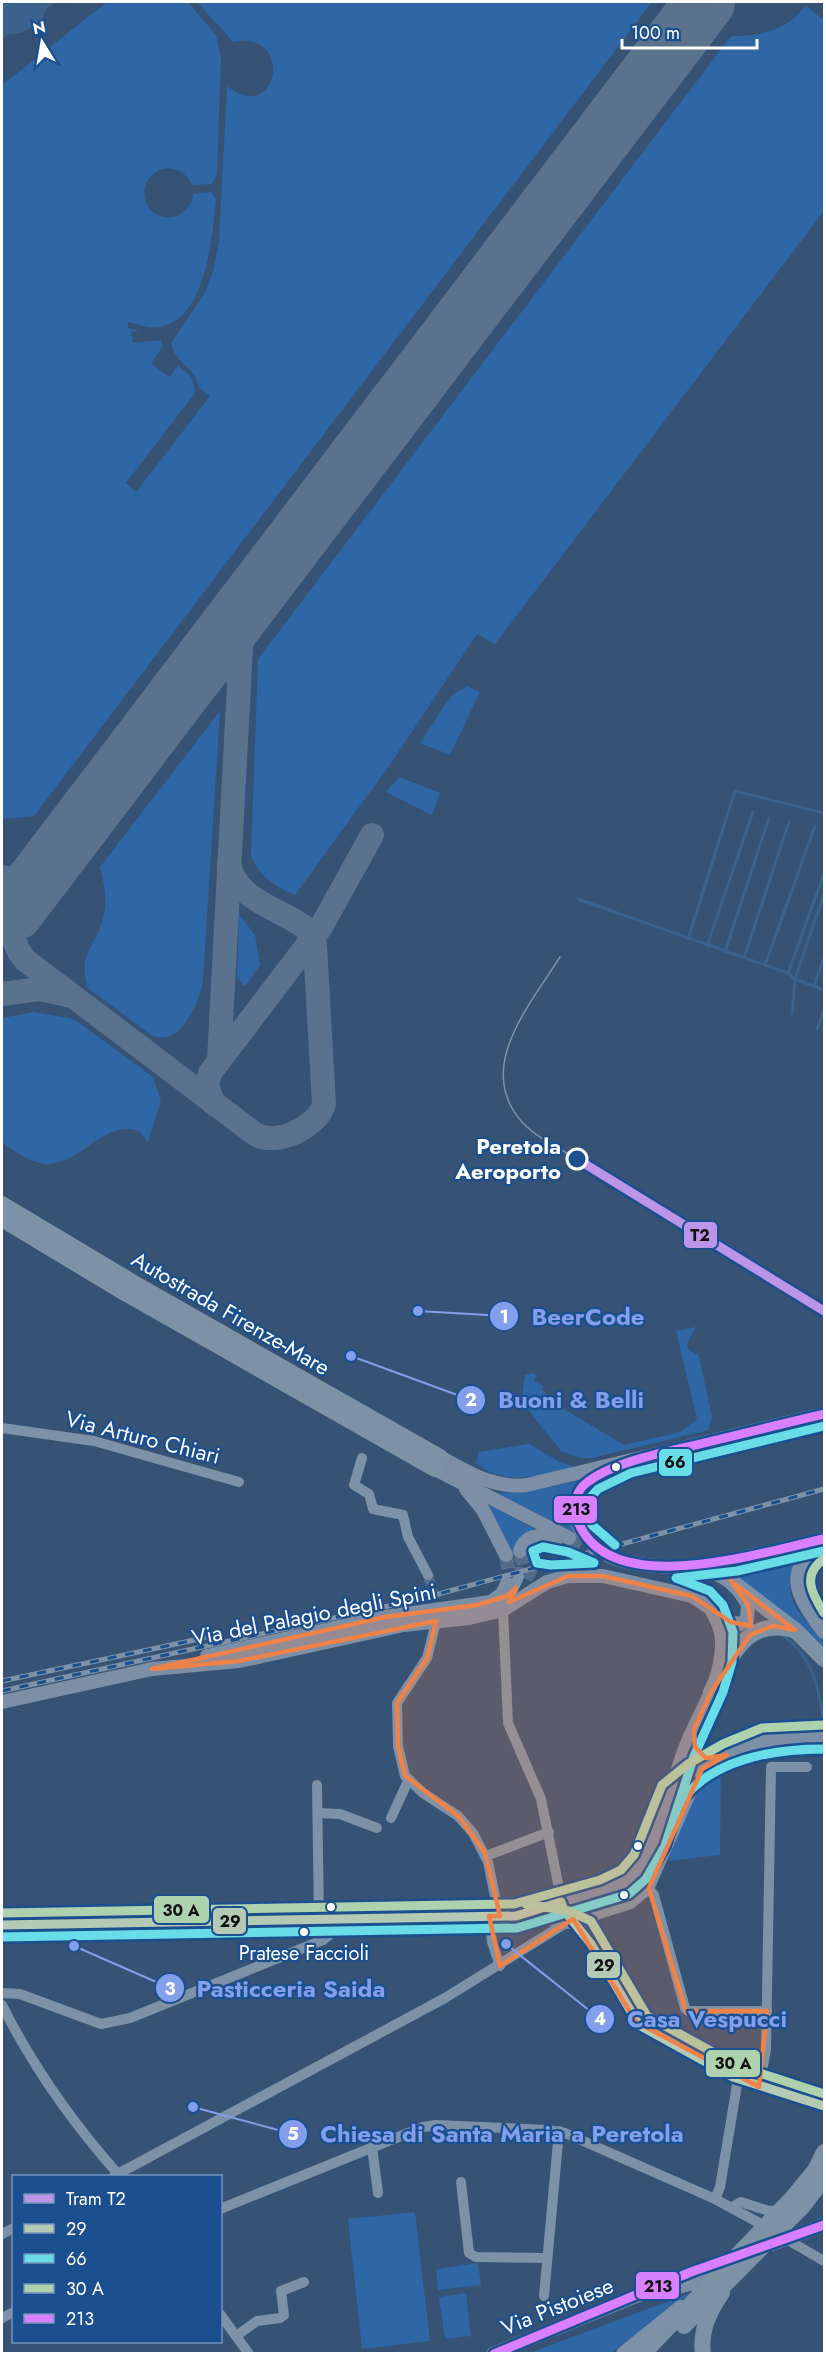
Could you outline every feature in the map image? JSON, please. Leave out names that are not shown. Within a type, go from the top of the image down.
[{"type":"highway","name":"Autostrada Firenze-Mare","points":[[2,1204],[437,1463]]},
{"type":"highway","name":"Autostrada Firenze-Mare","points":[[2,1219],[118,1288],[437,1463]]},
{"type":"highway","points":[[730,1581],[795,1630],[825,1659]]},
{"type":"highway","points":[[711,1692],[750,1635],[773,1626],[795,1630]]},
{"type":"highway","points":[[643,2354],[792,2198],[815,2170],[825,2152]]},
{"type":"highway","points":[[659,2354],[803,2206],[825,2179]]},
{"type":"highway","points":[[703,2354],[706,2321],[728,2284]]},
{"type":"highway","points":[[624,2354],[665,2320],[694,2300]]},
{"type":"main road","points":[[437,1463],[485,1480],[520,1486],[825,1414]]},
{"type":"main road","points":[[582,1532],[575,1512],[581,1488],[594,1478],[627,1462]]},
{"type":"main road","points":[[437,1463],[460,1483],[483,1510],[506,1555]]},
{"type":"main road","points":[[460,1483],[565,1539],[544,1536],[531,1538],[524,1542],[520,1551]]},
{"type":"main road","points":[[676,1567],[825,1539]]},
{"type":"main road","points":[[825,1545],[808,1556],[797,1577],[800,1597],[825,1632]]},
{"type":"main road","points":[[609,1556],[643,1566],[710,1570],[730,1581]]},
{"type":"main road","name":"Via del Palagio degli Spini","points":[[2,1702],[394,1615],[498,1606],[555,1578],[586,1574],[692,1596],[734,1623],[743,1624],[747,1620],[748,1605],[730,1581]]},
{"type":"main road","points":[[535,1576],[555,1578]]},
{"type":"main road","points":[[498,1606],[502,1594],[514,1583]]},
{"type":"main road","points":[[2,1925],[516,1916],[621,1885],[633,1876],[653,1841],[672,1792],[682,1755],[711,1692],[723,1644],[720,1627],[710,1607]]},
{"type":"main road","name":"Via del Palagio degli Spini","points":[[152,1669],[239,1661],[385,1629],[436,1611]]},
{"type":"main road","points":[[694,1730],[695,1748],[700,1755],[709,1758],[727,1755],[774,1739],[825,1737]]},
{"type":"main road","points":[[759,2259],[781,2240],[825,2225]]},
{"type":"main road","name":"Via Pistoiese","points":[[494,2354],[725,2259]]},
{"type":"main road","name":"Via Pistoiese","points":[[636,2297],[705,2280]]},
{"type":"street","name":"Via Arturo Chiari","points":[[2,1428],[94,1441],[239,1482]]},
{"type":"street","points":[[362,1458],[354,1485],[369,1494],[373,1509],[403,1515],[408,1537],[428,1575]]},
{"type":"street","points":[[498,1606],[507,1719],[541,1799],[561,1902],[564,1910],[583,1930],[636,2022],[738,2079],[825,2106]]},
{"type":"street","points":[[436,1611],[428,1658],[396,1707],[398,1746],[405,1776],[423,1793],[458,1816],[473,1833],[486,1856],[494,1916],[492,1942],[500,1966]]},
{"type":"street","points":[[672,1792],[727,1755]]},
{"type":"street","points":[[759,2087],[766,2056],[771,1767],[807,1767]]},
{"type":"street","points":[[583,1930],[584,1923],[590,1917],[631,1904],[649,1889],[702,1770]]},
{"type":"street","points":[[391,1818],[409,1779]]},
{"type":"street","points":[[317,1785],[319,1920]]},
{"type":"street","points":[[318,1813],[340,1814],[377,1828]]},
{"type":"street","points":[[486,1856],[549,1832]]},
{"type":"street","points":[[649,1889],[654,1895],[685,2008],[688,2011],[767,2011]]},
{"type":"street","points":[[516,1916],[566,1923],[583,1930]]},
{"type":"street","points":[[2,1993],[20,1994],[101,2024],[112,2022],[130,2018],[322,1940],[333,1932],[337,1920]]},
{"type":"street","points":[[2,2005],[48,2085],[116,2175],[369,2040],[500,1966],[566,1923]]},
{"type":"street","points":[[715,2199],[720,2187],[738,2079]]},
{"type":"street","points":[[222,2208],[432,2125],[559,2131],[715,2199],[761,2224]]},
{"type":"street","points":[[544,2296],[559,2131]]},
{"type":"street","points":[[372,2147],[378,2193]]},
{"type":"street","points":[[732,2207],[741,2202],[775,2211],[789,2207],[811,2182],[825,2159]]},
{"type":"street","points":[[461,2182],[469,2253],[476,2257],[547,2259]]},
{"type":"street","points":[[781,2240],[825,2261]]},
{"type":"street","points":[[236,2336],[257,2321],[280,2318],[284,2315],[281,2291],[303,2282]]},
{"type":"street","points":[[222,2317],[249,2354]]},
{"type":"highlighted area","points":[[568,1576],[603,1576],[692,1596],[731,1622],[751,1626],[748,1605],[731,1581],[750,1594],[795,1630],[773,1626],[750,1635],[711,1692],[694,1730],[695,1747],[706,1758],[727,1755],[702,1769],[649,1888],[686,2011],[767,2011],[759,2087],[636,2022],[573,1919],[500,1966],[489,1916],[500,1916],[485,1853],[458,1816],[405,1776],[398,1746],[397,1703],[427,1658],[436,1621],[239,1661],[152,1669],[385,1617],[477,1605],[507,1596],[516,1588],[509,1602]]},
{"type":"shaded area","points":[[2,2],[56,2],[46,9],[42,21],[22,33],[7,35],[2,39]]},
{"type":"shaded area","points":[[107,2],[188,2],[216,35],[221,58],[217,174],[212,184],[192,185],[185,175],[176,169],[166,168],[150,177],[145,186],[145,197],[149,209],[162,217],[182,213],[188,208],[193,194],[211,192],[216,199],[204,274],[188,309],[175,321],[159,327],[147,327],[128,322],[128,328],[140,331],[131,332],[133,343],[161,340],[163,346],[151,364],[170,377],[178,365],[192,378],[195,393],[126,483],[136,492],[210,396],[199,387],[194,375],[176,355],[171,343],[204,294],[213,272],[219,242],[227,86],[245,95],[259,95],[268,87],[273,74],[272,61],[266,49],[253,42],[233,42],[197,2],[652,2],[34,816],[2,819],[2,85]]},
{"type":"shaded area","points":[[805,6],[824,20],[824,211],[495,644],[477,634],[389,766],[295,895],[281,888],[258,869],[251,855],[258,659],[731,36],[752,35],[782,26]]},
{"type":"shaded area","points":[[467,686],[480,692],[450,755],[420,743],[451,696]]},
{"type":"shaded area","points":[[220,711],[203,981],[197,1001],[186,1022],[171,1036],[161,1038],[151,1035],[88,988],[85,977],[86,959],[100,929],[105,905],[100,867]]},
{"type":"shaded area","points":[[399,777],[440,793],[432,815],[386,792]]},
{"type":"shaded area","points":[[239,914],[255,935],[260,965],[246,985],[243,985],[237,977]]},
{"type":"shaded area","points":[[34,1012],[74,1019],[153,1077],[161,1101],[148,1142],[139,1131],[126,1129],[102,1137],[69,1158],[57,1163],[44,1164],[27,1158],[2,1143],[2,1018]]},
{"type":"shaded area","points":[[696,1327],[687,1344],[689,1350],[699,1356],[712,1417],[709,1430],[592,1458],[580,1458],[561,1451],[521,1401],[525,1375],[533,1373],[536,1375],[534,1381],[544,1386],[542,1389],[552,1402],[624,1445],[680,1432],[697,1419],[676,1331]]},
{"type":"shaded area","points":[[529,1444],[560,1462],[575,1467],[550,1474],[511,1477],[499,1475],[476,1463],[479,1452]]},
{"type":"shaded area","points":[[583,1479],[576,1534],[496,1496],[496,1494],[551,1487]]},
{"type":"shaded area","points":[[484,1502],[536,1530],[516,1553],[513,1554]]},
{"type":"shaded area","points":[[798,1554],[791,1581],[793,1601],[804,1619],[824,1639],[824,1649],[730,1573],[734,1568]]},
{"type":"shaded area","points":[[721,1764],[720,1855],[668,1861],[694,1795],[710,1773]]},
{"type":"shaded area","points":[[692,1780],[644,1885],[667,1828],[678,1791]]},
{"type":"shaded area","points":[[415,2212],[430,2341],[362,2349],[348,2219]]},
{"type":"shaded area","points":[[478,2263],[481,2285],[438,2290],[436,2269]]},
{"type":"shaded area","points":[[693,2292],[611,2353],[527,2354]]},
{"type":"shaded area","points":[[466,2293],[471,2336],[445,2339],[439,2297]]},
{"type":"waterway","points":[[688,939],[735,791],[824,813]]},
{"type":"waterway","points":[[707,946],[753,812]]},
{"type":"waterway","points":[[725,952],[769,818]]},
{"type":"waterway","points":[[744,958],[789,822]]},
{"type":"waterway","points":[[765,965],[815,826]]},
{"type":"waterway","points":[[788,973],[824,874]]},
{"type":"waterway","points":[[792,1014],[795,979],[824,894]]},
{"type":"waterway","points":[[578,899],[788,973],[795,979],[824,990]]},
{"type":"waterway","points":[[814,986],[824,957]]},
{"type":"waterway","points":[[817,1029],[824,1011]]},
{"type":"waterway","points":[[784,1636],[794,1644],[812,1672],[819,1693],[823,1717]]},
{"type":"taxiway","points":[[219,1060],[242,628],[249,605],[260,588]]},
{"type":"taxiway","points":[[192,677],[205,668],[218,664],[230,668],[239,682]]},
{"type":"taxiway","points":[[214,1104],[207,1086],[210,1073],[321,927],[372,835]]},
{"type":"taxiway","points":[[2,877],[13,879],[31,875],[46,865],[65,843]]},
{"type":"taxiway","points":[[20,903],[14,918],[13,932],[16,946],[25,960],[255,1134],[274,1138],[305,1127],[314,1120],[324,1104],[315,946],[310,932],[303,926],[248,894],[239,885],[229,863]]},
{"type":"taxiway","points":[[2,994],[40,989],[67,995]]},
{"type":"runway","points":[[14,911],[705,2]]},
{"type":"tunnel","points":[[569,1538],[609,1556]]},
{"type":"tunnel","points":[[519,1577],[520,1551]]},
{"type":"tunnel","points":[[520,1551],[525,1570],[535,1576]]},
{"type":"tunnel","points":[[506,1555],[509,1574],[507,1584]]},
{"type":"tunnel","points":[[428,1575],[435,1600]]},
{"type":"tram line","points":[[560,957],[522,1016],[511,1038],[505,1059],[503,1081],[509,1102],[523,1123],[541,1138],[577,1159]]},
{"type":"tram line","name":"T2","points":[[577,1159],[824,1311]]},
{"type":"tram line","points":[[625,1188],[656,1201]]},
{"type":"railway","points":[[2,1691],[420,1599],[824,1489]]},
{"type":"railway","points":[[2,1681],[204,1638]]},
{"type":"transit line","name":"213","points":[[824,1414],[623,1464],[608,1470],[584,1485],[577,1496],[576,1506],[577,1519],[594,1545],[619,1559],[652,1566],[726,1561],[824,1539]]},
{"type":"transit line","name":"66","points":[[615,1545],[592,1525],[588,1516],[590,1498],[598,1489],[631,1473],[824,1426]]},
{"type":"transit line","name":"66","points":[[543,1547],[568,1552],[594,1563],[551,1565],[537,1563],[533,1551],[543,1547]]},
{"type":"transit line","name":"66","points":[[2,1937],[517,1928],[629,1894],[646,1879],[665,1846],[694,1756],[723,1692],[732,1662],[733,1632],[723,1605],[710,1591],[676,1578],[737,1571],[824,1551]]},
{"type":"transit line","points":[[824,1559],[817,1565],[811,1578],[813,1592],[824,1613]]},
{"type":"transit line","points":[[2,1913],[514,1904],[600,1880],[621,1870],[634,1855],[662,1785],[688,1764],[723,1744],[762,1728],[823,1725]]},
{"type":"transit line","name":"66","points":[[678,1806],[706,1777],[724,1767],[743,1760],[784,1751],[824,1749]]},
{"type":"transit line","name":"29","points":[[2,1925],[516,1916],[561,1902],[564,1910],[591,1944],[639,2025],[733,2077],[824,2106]]},
{"type":"transit line","points":[[526,1904],[569,1911],[591,1921],[647,2016],[738,2066],[824,2094]]},
{"type":"transit line","name":"213","points":[[494,2354],[691,2272],[824,2225]]},
{"type":"place","name":"Peretola Aeroporto","points":[[577,1159]]},
{"type":"place","name":"BeerCode","points":[[418,1311]]},
{"type":"place","name":"Buoni & Belli","points":[[351,1356]]},
{"type":"place","name":"Pratese Faccioli","points":[[304,1932]]},
{"type":"place","name":"Casa Vespucci","points":[[506,1944]]},
{"type":"place","name":"Pasticceria Saida","points":[[74,1946]]},
{"type":"place","name":"Chiesa di Santa Maria a Peretola","points":[[193,2107]]}]
